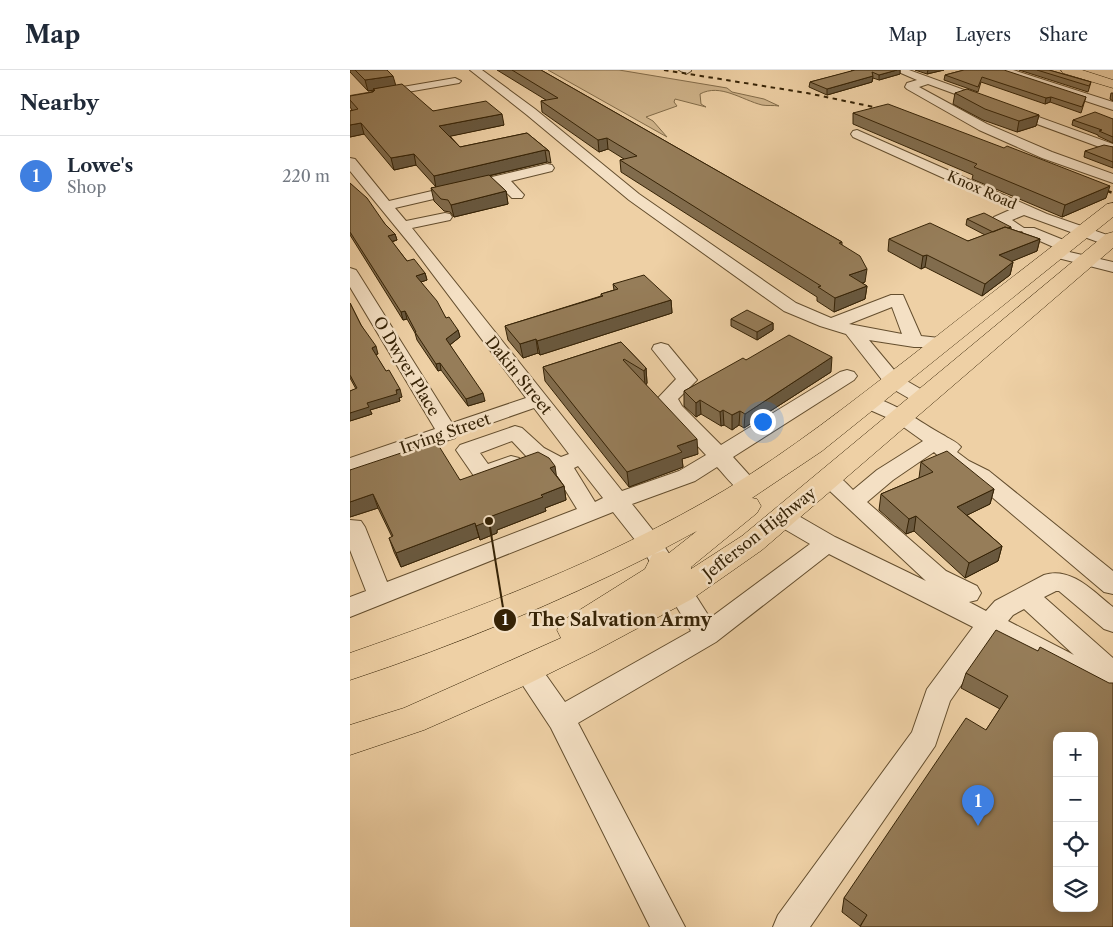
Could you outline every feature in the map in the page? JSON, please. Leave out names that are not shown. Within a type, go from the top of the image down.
[{"type":"main road","points":[[1091,70],[1113,77]]},
{"type":"main road","points":[[1067,72],[1113,84]]},
{"type":"main road","name":"Jefferson Highway","points":[[350,740],[412,720],[526,670],[584,642],[667,569],[750,488],[813,445],[1113,208]]},
{"type":"main road","name":"Jefferson Highway","points":[[350,667],[447,632],[541,594],[667,569],[752,543],[1111,240]]},
{"type":"main road","points":[[667,569],[754,500],[768,486],[774,472]]},
{"type":"street","points":[[474,70],[531,112],[634,197],[790,307],[832,324],[894,340],[943,343]]},
{"type":"street","points":[[898,70],[1113,148]]},
{"type":"street","points":[[1002,70],[1113,106]]},
{"type":"street","points":[[1033,80],[1067,72]]},
{"type":"street","points":[[949,74],[911,85],[911,87],[983,127],[1047,155],[1110,177]]},
{"type":"street","points":[[350,100],[455,81]]},
{"type":"street","name":"Knox Road","points":[[857,134],[1068,244],[1111,240]]},
{"type":"street","points":[[1080,146],[1113,158]]},
{"type":"street","points":[[386,206],[547,168]]},
{"type":"street","name":"Dakin Street","points":[[354,172],[386,206],[618,501],[667,569],[707,635]]},
{"type":"street","points":[[501,179],[516,195]]},
{"type":"street","points":[[402,226],[445,217]]},
{"type":"street","points":[[1018,217],[1041,226],[1029,231],[1068,244],[1086,261],[1113,267]]},
{"type":"street","name":"O Dwyer Place","points":[[350,273],[448,433]]},
{"type":"street","points":[[832,324],[897,299],[914,342]]},
{"type":"street","points":[[852,330],[893,381],[924,399]]},
{"type":"street","points":[[661,349],[687,380],[668,398],[674,409],[750,488]]},
{"type":"street","points":[[350,607],[618,501],[687,476],[847,376]]},
{"type":"street","name":"Irving Street","points":[[350,465],[448,433],[539,400]]},
{"type":"street","points":[[868,402],[902,417],[937,442],[961,468],[981,476],[1113,585]]},
{"type":"street","points":[[854,501],[885,475],[937,442]]},
{"type":"street","points":[[536,454],[561,465],[590,512]]},
{"type":"street","points":[[561,465],[583,456]]},
{"type":"street","points":[[828,478],[937,577],[968,594]]},
{"type":"street","points":[[782,517],[827,543],[1113,688]]},
{"type":"street","points":[[353,527],[380,596]]},
{"type":"street","points":[[561,719],[707,635],[827,543]]},
{"type":"street","points":[[790,927],[925,737],[938,697],[990,624],[1004,608],[1053,581],[1066,584],[1113,622]]},
{"type":"street","points":[[1026,596],[1113,674]]},
{"type":"street","points":[[526,670],[561,719],[668,927]]},
{"type":"shaded area","points":[[548,70],[619,70],[727,88],[732,92],[764,99],[779,106],[754,103],[731,93],[715,90],[700,94],[701,104],[706,107],[675,99],[674,102],[677,106],[646,117],[653,121],[667,137]]},
{"type":"building","points":[[355,70],[387,70],[393,76],[365,80]]},
{"type":"building","points":[[512,70],[541,70],[842,242],[839,243],[860,256],[867,269],[849,275],[867,286],[835,298],[818,287],[821,286],[620,160],[637,156],[607,138],[598,140],[541,101],[558,98]]},
{"type":"building","points":[[855,70],[897,70],[879,75],[872,72],[873,76],[827,89],[810,82]]},
{"type":"building","points":[[964,70],[1004,70],[1086,97],[1082,107],[1051,97],[1046,98],[982,77],[978,87],[945,75]]},
{"type":"building","points":[[1037,70],[1049,70],[1091,82],[1089,86]]},
{"type":"building","points":[[402,84],[433,111],[486,101],[502,114],[439,126],[460,147],[527,133],[549,151],[545,150],[434,176],[414,154],[391,158],[361,123],[350,125],[350,111],[358,109],[350,100],[350,96],[373,92],[375,90],[373,89]]},
{"type":"building","points":[[967,89],[1039,115],[1019,121],[985,109],[955,93]]},
{"type":"building","points":[[888,104],[1004,148],[1007,146],[1110,186],[1065,205],[974,167],[977,164],[853,113]]},
{"type":"building","points":[[1095,112],[1113,119],[1113,137],[1099,131],[1102,130],[1073,120]]},
{"type":"building","points":[[1104,145],[1113,147],[1113,162],[1085,151]]},
{"type":"building","points":[[489,175],[506,191],[451,205],[448,200],[441,199],[431,188]]},
{"type":"building","points":[[350,183],[367,198],[385,224],[395,234],[388,236],[407,261],[414,259],[425,273],[416,276],[437,301],[446,318],[449,317],[458,330],[446,339],[483,393],[466,399],[440,363],[436,364],[415,332],[405,311],[401,312],[350,232]]},
{"type":"building","points":[[984,213],[1011,227],[1005,227],[993,232],[967,219]]},
{"type":"building","points":[[930,223],[968,241],[1005,227],[1040,239],[999,255],[1013,262],[985,284],[927,255],[923,256],[889,239]]},
{"type":"building","points":[[644,275],[671,300],[537,341],[536,339],[520,344],[505,326],[603,296],[601,294],[618,289],[613,284]]},
{"type":"building","points":[[350,303],[361,325],[376,346],[372,348],[373,350],[386,371],[389,370],[400,389],[396,390],[397,394],[367,403],[369,407],[350,413],[350,391],[357,388],[350,375]]},
{"type":"building","points":[[747,310],[773,323],[757,332],[731,319]]},
{"type":"building","points":[[789,335],[832,357],[745,414],[740,411],[732,415],[723,410],[720,412],[700,400],[696,403],[684,391],[743,358],[746,360]]},
{"type":"building","points":[[621,342],[646,368],[644,371],[623,360],[697,439],[677,446],[682,452],[627,472],[543,367]]},
{"type":"building","points":[[437,443],[460,480],[538,452],[549,458],[555,466],[550,468],[564,486],[541,495],[543,497],[492,516],[494,519],[476,526],[475,523],[396,553],[389,538],[393,536],[373,494],[350,502],[350,470],[421,445]]},
{"type":"building","points":[[947,451],[994,489],[957,507],[1002,546],[969,563],[916,516],[909,519],[881,494],[933,472],[921,462]]},
{"type":"building","points":[[996,630],[1038,651],[1040,647],[1109,683],[1113,683],[1113,927],[860,927],[867,915],[844,898],[966,718],[986,730],[1008,696],[966,673]]},
{"type":"railway","points":[[664,70],[807,93],[888,110]]},
{"type":"railway","points":[[1096,187],[1113,193]]},
{"type":"place","name":"The Salvation Army","points":[[489,521]]},
{"type":"place","name":"Lowe's","points":[[978,826]]}]
